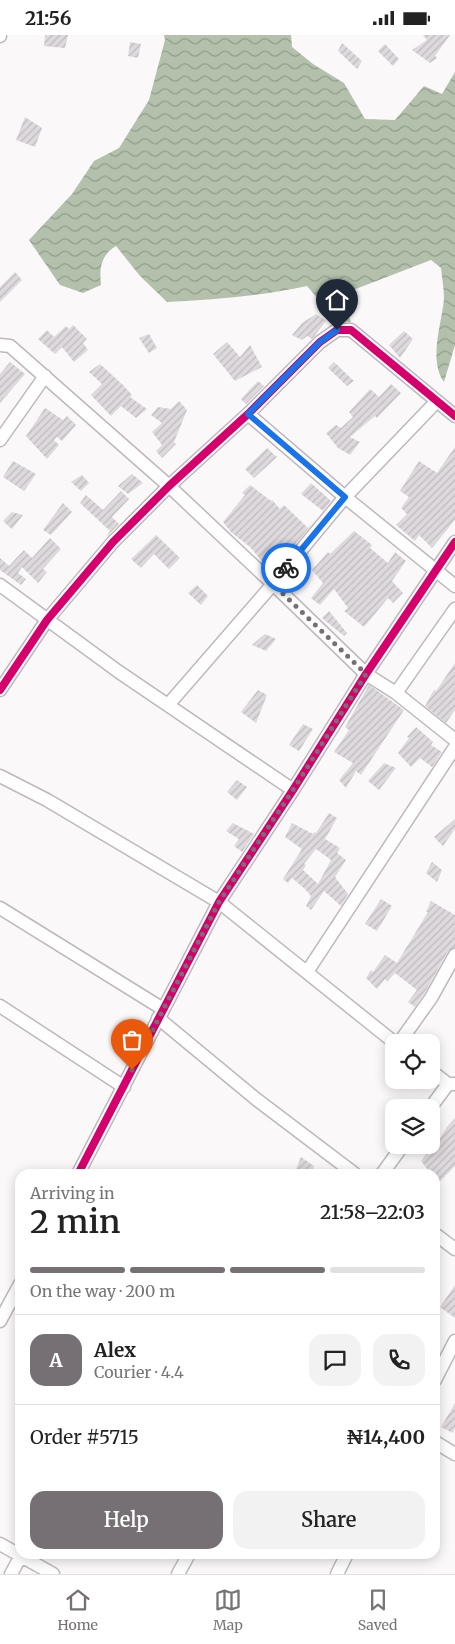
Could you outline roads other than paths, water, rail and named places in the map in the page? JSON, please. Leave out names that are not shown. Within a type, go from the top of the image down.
[{"type":"street","points":[[0,690],[48,620],[105,551],[168,486],[248,414],[320,342],[337,330],[351,331],[455,416]]},
{"type":"street","points":[[0,345],[10,346],[168,486],[366,674],[396,693],[455,740]]},
{"type":"street","points":[[0,440],[45,376]]},
{"type":"street","points":[[168,705],[273,584],[345,497],[437,401]]},
{"type":"street","points":[[248,414],[345,497],[455,586]]},
{"type":"street","points":[[81,1169],[219,902],[293,790],[366,674],[455,543]]},
{"type":"street","points":[[0,585],[168,705],[293,790]]},
{"type":"street","points":[[396,693],[455,609]]},
{"type":"street","points":[[307,972],[455,747]]},
{"type":"street","points":[[0,776],[47,800],[219,902],[386,1034]]},
{"type":"street","points":[[1,910],[161,1013],[256,1099],[348,1169]]},
{"type":"street","points":[[404,1034],[431,998],[455,955]]},
{"type":"street","points":[[0,1006],[124,1087]]},
{"type":"street","points":[[438,1099],[452,1084],[440,1077]]},
{"type":"street","points":[[386,1169],[396,1154]]},
{"type":"street","points":[[440,1238],[455,1249]]},
{"type":"street","points":[[0,1321],[15,1292]]},
{"type":"street","points":[[440,1370],[455,1341]]},
{"type":"street","points":[[440,1445],[455,1454]]},
{"type":"street","points":[[0,1544],[15,1552]]},
{"type":"street","points":[[12,1574],[19,1559]]},
{"type":"street","points":[[28,1559],[53,1574]]},
{"type":"street","points":[[178,1574],[187,1559]]},
{"type":"street","points":[[337,1574],[344,1559]]},
{"type":"water","points":[[164,35],[291,35],[292,47],[313,64],[344,83],[365,119],[395,120],[424,86],[442,94],[455,72],[455,345],[444,382],[439,373],[436,352],[444,299],[441,268],[431,260],[340,295],[351,322],[337,321],[307,286],[237,297],[167,302],[140,276],[116,246],[107,253],[102,263],[100,273],[101,285],[83,293],[60,285],[29,240],[72,194],[94,161],[119,148],[149,100],[165,40]]}]
